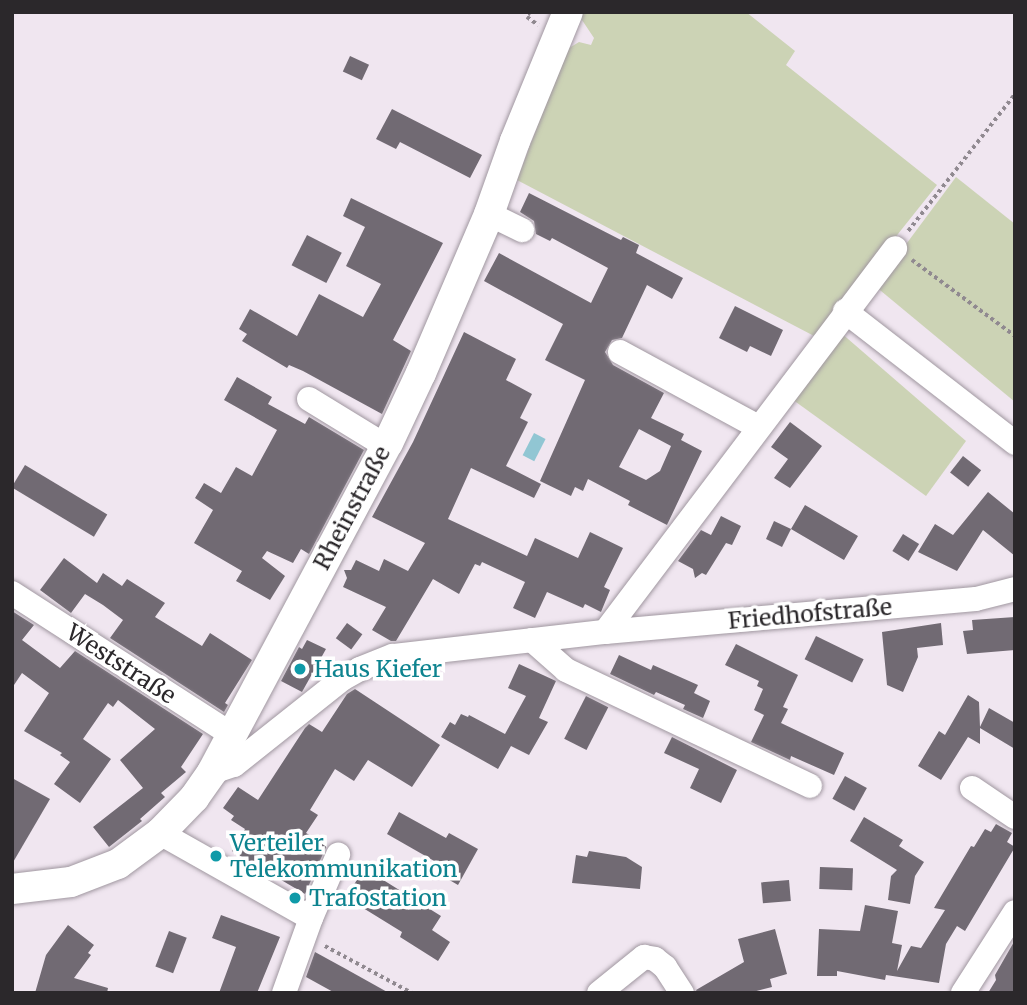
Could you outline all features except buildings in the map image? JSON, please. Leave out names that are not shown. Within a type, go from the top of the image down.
[{"type":"main road","name":"Rheinstraße","points":[[12,889],[71,882],[93,876],[126,858],[160,833],[194,798],[212,772],[388,443],[435,342],[489,214],[515,141],[568,12]]},
{"type":"street","points":[[489,214],[522,230]]},
{"type":"street","points":[[605,632],[895,248]]},
{"type":"street","points":[[845,311],[1015,443]]},
{"type":"street","points":[[620,352],[758,427]]},
{"type":"street","points":[[309,399],[376,440],[388,443]]},
{"type":"street","name":"Friedhofstraße","points":[[212,772],[234,765],[288,720],[351,674],[393,656],[605,632],[976,599],[1015,589]]},
{"type":"street","name":"Weststraße","points":[[12,593],[237,721]]},
{"type":"street","points":[[532,640],[566,670],[810,786]]},
{"type":"street","points":[[237,721],[288,720]]},
{"type":"street","points":[[972,788],[1015,817]]},
{"type":"street","points":[[160,833],[308,926]]},
{"type":"street","points":[[284,993],[338,855]]},
{"type":"street","points":[[963,993],[1015,912]]},
{"type":"street","points":[[599,993],[644,957],[655,959],[665,967],[682,993]]},
{"type":"path","points":[[520,12],[527,17]]},
{"type":"path","points":[[1015,94],[895,248],[1015,336]]},
{"type":"path","points":[[308,926],[412,993]]},
{"type":"green space","points":[[583,12],[746,12],[795,51],[786,65],[937,185],[816,337],[517,180],[566,50],[579,42],[591,45],[594,38],[580,17]]},
{"type":"green space","points":[[956,177],[1015,224],[1015,402],[875,286]]},
{"type":"green space","points":[[840,332],[966,441],[926,496],[789,397]]},
{"type":"water","points":[[534,433],[546,439],[534,461],[523,455]]},
{"type":"place","name":"Haus Kiefer","points":[[300,669]]},
{"type":"place","name":"Verteiler Telekommunikation","points":[[216,856]]},
{"type":"place","name":"Trafostation","points":[[295,898]]}]
